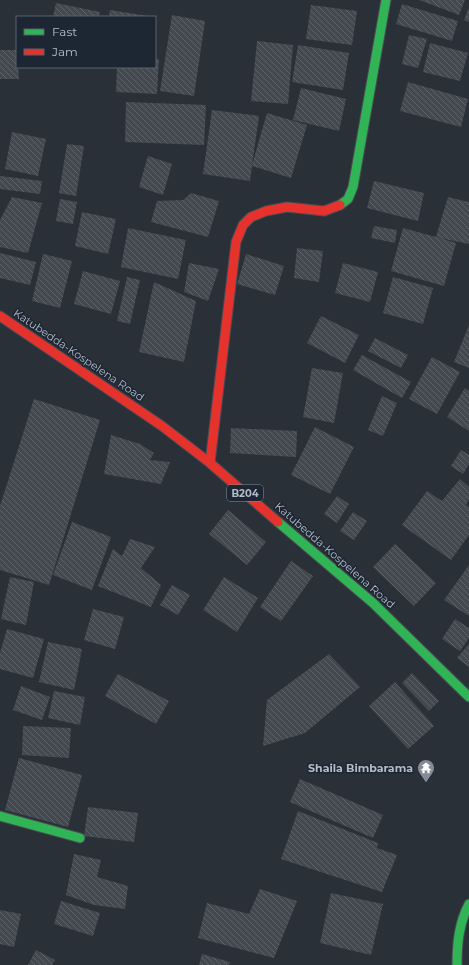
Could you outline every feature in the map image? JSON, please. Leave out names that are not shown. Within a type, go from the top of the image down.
[{"type":"street","points":[[210,463],[236,242],[247,221],[266,211],[287,207],[324,210],[337,207],[348,199],[353,187],[386,0]]},
{"type":"street","name":"Katubedda-Kospelena Road","points":[[0,316],[162,426],[210,463],[373,603],[469,698]]},
{"type":"street","points":[[0,816],[80,838]]},
{"type":"street","points":[[457,965],[457,940],[465,911],[469,904]]},
{"type":"building","points":[[419,0],[465,0],[459,15]]},
{"type":"building","points":[[56,3],[100,12],[99,16],[53,16]]},
{"type":"building","points":[[402,4],[458,21],[452,41],[396,24]]},
{"type":"building","points":[[311,5],[357,11],[352,45],[306,39]]},
{"type":"building","points":[[469,7],[469,22],[464,20]]},
{"type":"building","points":[[110,10],[148,16],[109,16]]},
{"type":"building","points":[[172,15],[205,21],[194,96],[160,91]]},
{"type":"building","points":[[409,35],[427,39],[418,68],[402,64]]},
{"type":"building","points":[[257,41],[293,45],[288,104],[251,101]]},
{"type":"building","points":[[430,43],[468,53],[460,81],[423,72]]},
{"type":"building","points":[[298,45],[349,53],[343,90],[292,82]]},
{"type":"building","points":[[0,50],[16,50],[16,68],[18,68],[19,79],[0,79]]},
{"type":"building","points":[[156,59],[159,59],[157,94],[116,92],[117,68],[156,68]]},
{"type":"building","points":[[408,82],[468,99],[461,127],[400,111]]},
{"type":"building","points":[[301,88],[346,99],[339,131],[293,120]]},
{"type":"building","points":[[126,102],[206,105],[204,145],[125,142]]},
{"type":"building","points":[[212,110],[259,116],[252,165],[267,113],[307,125],[291,178],[252,166],[250,181],[203,174]]},
{"type":"building","points":[[12,132],[46,139],[38,176],[5,169]]},
{"type":"building","points":[[67,144],[84,146],[76,196],[59,193]]},
{"type":"building","points":[[148,156],[172,164],[163,195],[139,187]]},
{"type":"building","points":[[0,176],[42,181],[40,194],[0,189]]},
{"type":"building","points":[[374,181],[424,193],[418,221],[367,208]]},
{"type":"building","points":[[191,193],[219,201],[208,237],[151,222],[157,201],[183,200]]},
{"type":"building","points":[[12,197],[42,203],[28,253],[0,247],[0,220]]},
{"type":"building","points":[[448,197],[469,202],[469,244],[440,238],[456,243],[444,286],[391,271],[403,228],[436,237]]},
{"type":"building","points":[[60,199],[77,202],[73,224],[56,221]]},
{"type":"building","points":[[82,212],[116,219],[108,254],[75,246]]},
{"type":"building","points":[[374,226],[397,230],[395,243],[371,238]]},
{"type":"building","points":[[128,228],[186,240],[178,279],[121,267]]},
{"type":"building","points":[[297,248],[323,251],[319,282],[294,278]]},
{"type":"building","points":[[0,253],[36,262],[30,285],[0,278]]},
{"type":"building","points":[[43,254],[72,261],[60,308],[32,301]]},
{"type":"building","points":[[246,254],[284,266],[275,295],[237,284]]},
{"type":"building","points":[[189,263],[219,269],[208,301],[184,292]]},
{"type":"building","points":[[343,263],[378,272],[370,302],[335,293]]},
{"type":"building","points":[[83,271],[120,281],[111,314],[74,304]]},
{"type":"building","points":[[127,277],[140,280],[130,324],[117,321]]},
{"type":"building","points":[[393,277],[433,288],[423,324],[383,313]]},
{"type":"building","points":[[154,282],[196,301],[184,362],[139,352]]},
{"type":"building","points":[[321,316],[359,335],[345,363],[307,343]]},
{"type":"building","points":[[469,325],[469,368],[454,362]]},
{"type":"building","points":[[375,338],[408,355],[401,368],[368,351]]},
{"type":"building","points":[[362,355],[411,382],[402,398],[353,370]]},
{"type":"building","points":[[432,357],[460,372],[437,414],[409,399]]},
{"type":"building","points":[[312,368],[343,373],[334,423],[303,417]]},
{"type":"building","points":[[465,388],[469,391],[469,431],[447,417]]},
{"type":"building","points":[[382,396],[397,403],[383,436],[368,430]]},
{"type":"building","points":[[34,399],[100,420],[49,585],[0,570],[0,506]]},
{"type":"building","points":[[315,427],[354,447],[330,494],[291,475]]},
{"type":"building","points":[[231,428],[297,431],[296,457],[230,453]]},
{"type":"building","points":[[111,435],[140,444],[154,453],[150,460],[170,462],[161,484],[104,474]]},
{"type":"building","points":[[461,450],[469,455],[469,464],[463,474],[451,466]]},
{"type":"building","points":[[460,479],[469,487],[469,499],[466,505],[469,507],[469,535],[451,560],[402,525],[427,491],[442,501]]},
{"type":"building","points":[[337,496],[349,504],[337,523],[324,514]]},
{"type":"building","points":[[228,510],[266,542],[247,565],[209,534]]},
{"type":"building","points":[[353,512],[367,521],[354,540],[340,531]]},
{"type":"building","points":[[72,522],[111,537],[92,590],[53,575]]},
{"type":"building","points":[[130,539],[155,547],[141,568],[161,585],[151,607],[98,586],[113,549],[122,556]]},
{"type":"building","points":[[395,544],[436,583],[414,606],[373,567]]},
{"type":"building","points":[[291,561],[313,576],[281,621],[260,607]]},
{"type":"building","points":[[469,565],[469,616],[444,600]]},
{"type":"building","points":[[10,577],[34,582],[26,625],[1,619]]},
{"type":"building","points":[[224,577],[258,598],[237,632],[203,610]]},
{"type":"building","points":[[172,585],[190,595],[178,615],[160,605]]},
{"type":"building","points":[[93,609],[124,617],[115,649],[84,640]]},
{"type":"building","points":[[455,619],[469,628],[469,638],[460,651],[442,639]]},
{"type":"building","points":[[7,629],[44,639],[33,678],[0,669],[0,653]]},
{"type":"building","points":[[48,642],[82,649],[74,690],[39,682]]},
{"type":"building","points":[[469,644],[469,667],[457,658]]},
{"type":"building","points":[[329,654],[360,687],[305,733],[263,746],[267,700]]},
{"type":"building","points":[[412,673],[439,701],[429,711],[402,683]]},
{"type":"building","points":[[118,674],[169,701],[156,724],[105,696]]},
{"type":"building","points":[[395,682],[434,726],[408,749],[369,706]]},
{"type":"building","points":[[21,686],[50,697],[42,720],[13,710]]},
{"type":"building","points":[[54,691],[85,697],[80,725],[48,718]]},
{"type":"building","points":[[23,726],[71,728],[69,758],[22,755]]},
{"type":"building","points":[[19,758],[82,775],[68,827],[5,810]]},
{"type":"building","points":[[300,779],[383,815],[373,838],[290,802]]},
{"type":"building","points":[[88,807],[138,813],[134,842],[84,836]]},
{"type":"building","points":[[298,811],[378,843],[377,848],[397,855],[382,892],[281,859]]},
{"type":"building","points":[[74,854],[101,860],[97,877],[128,886],[125,909],[94,905],[66,895]]},
{"type":"building","points":[[260,889],[297,901],[274,958],[198,938],[207,903],[249,914]]},
{"type":"building","points":[[331,893],[383,904],[371,955],[320,943]]},
{"type":"building","points":[[61,901],[100,913],[93,936],[54,924]]},
{"type":"building","points":[[0,910],[21,914],[14,947],[0,944]]},
{"type":"building","points":[[36,950],[55,960],[52,965],[28,965]]},
{"type":"building","points":[[202,954],[230,962],[229,965],[199,965]]},
{"type":"traffic: fast","points":[[340,205],[348,199],[353,187],[386,0]]},
{"type":"traffic: fast","points":[[278,522],[373,603],[469,697]]},
{"type":"traffic: fast","points":[[0,816],[80,838]]},
{"type":"traffic: fast","points":[[457,965],[459,933],[469,904]]},
{"type":"traffic: jam","points":[[210,463],[236,242],[243,225],[251,217],[266,211],[287,207],[324,211],[340,205]]},
{"type":"traffic: jam","points":[[0,316],[162,426],[210,463],[278,522]]},
{"type":"place","name":"Shaila Bimbarama","points":[[426,783]]}]
